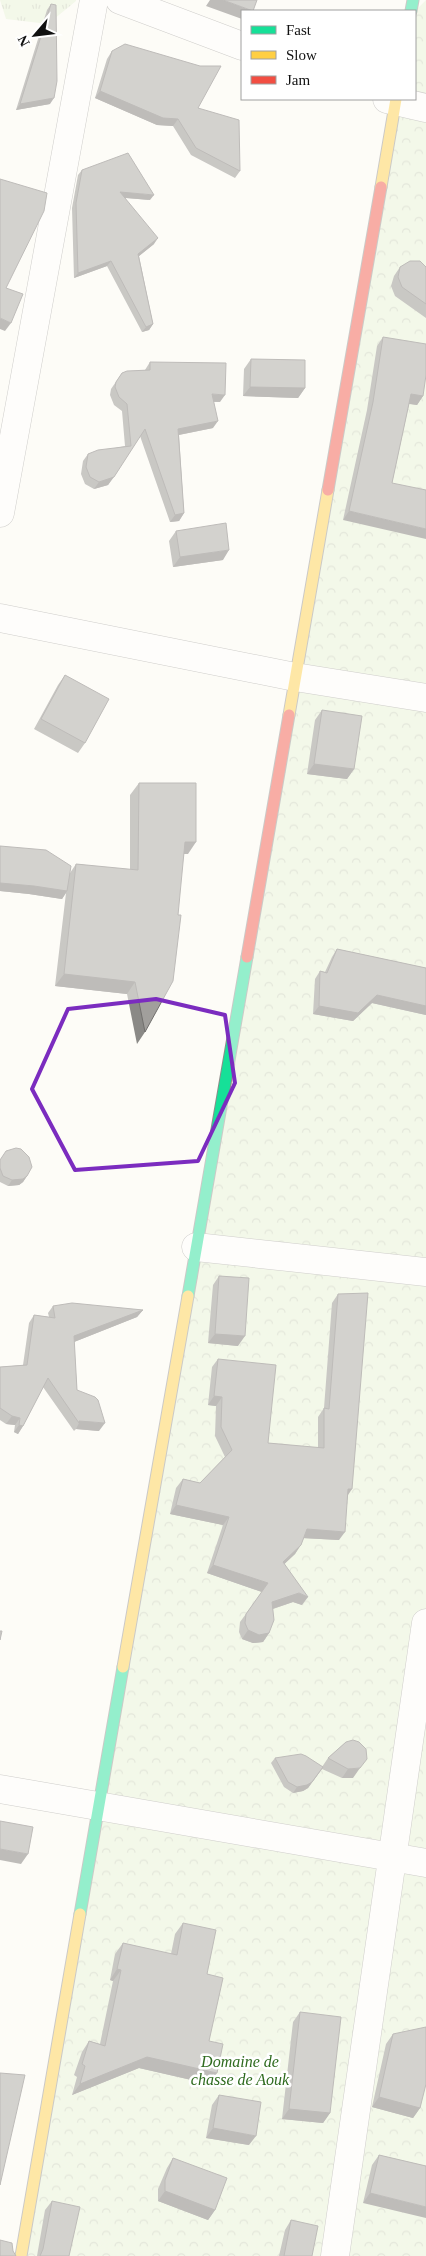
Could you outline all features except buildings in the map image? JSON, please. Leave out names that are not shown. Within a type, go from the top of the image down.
[{"type":"street","points":[[0,513],[94,0]]},
{"type":"street","points":[[120,0],[241,46]]},
{"type":"street","points":[[21,2256],[295,677],[393,100],[426,108]]},
{"type":"street","points":[[0,618],[295,677],[426,698]]},
{"type":"street","points":[[196,1247],[426,1272]]},
{"type":"street","points":[[335,2256],[426,1623]]},
{"type":"street","points":[[0,1789],[426,1864]]},
{"type":"highlighted area","points":[[156,999],[225,1015],[235,1083],[198,1161],[75,1170],[32,1089],[68,1009]]},
{"type":"green space","points":[[0,0],[76,1],[48,24],[6,19]]},
{"type":"green space","name":"Domaine de chasse de Aouk","points":[[426,0],[426,2256],[20,2256],[395,100],[416,100],[416,10]]},
{"type":"traffic: fast","points":[[411,10],[413,0]]},
{"type":"traffic: fast","points":[[188,1296],[247,957]]},
{"type":"traffic: fast","points":[[80,1914],[123,1667]]},
{"type":"traffic: slow","points":[[381,187],[396,100]]},
{"type":"traffic: slow","points":[[289,715],[328,490]]},
{"type":"traffic: slow","points":[[123,1667],[188,1296]]},
{"type":"traffic: slow","points":[[21,2256],[80,1914]]},
{"type":"traffic: jam","points":[[328,490],[381,187]]},
{"type":"traffic: jam","points":[[247,957],[289,715]]}]
